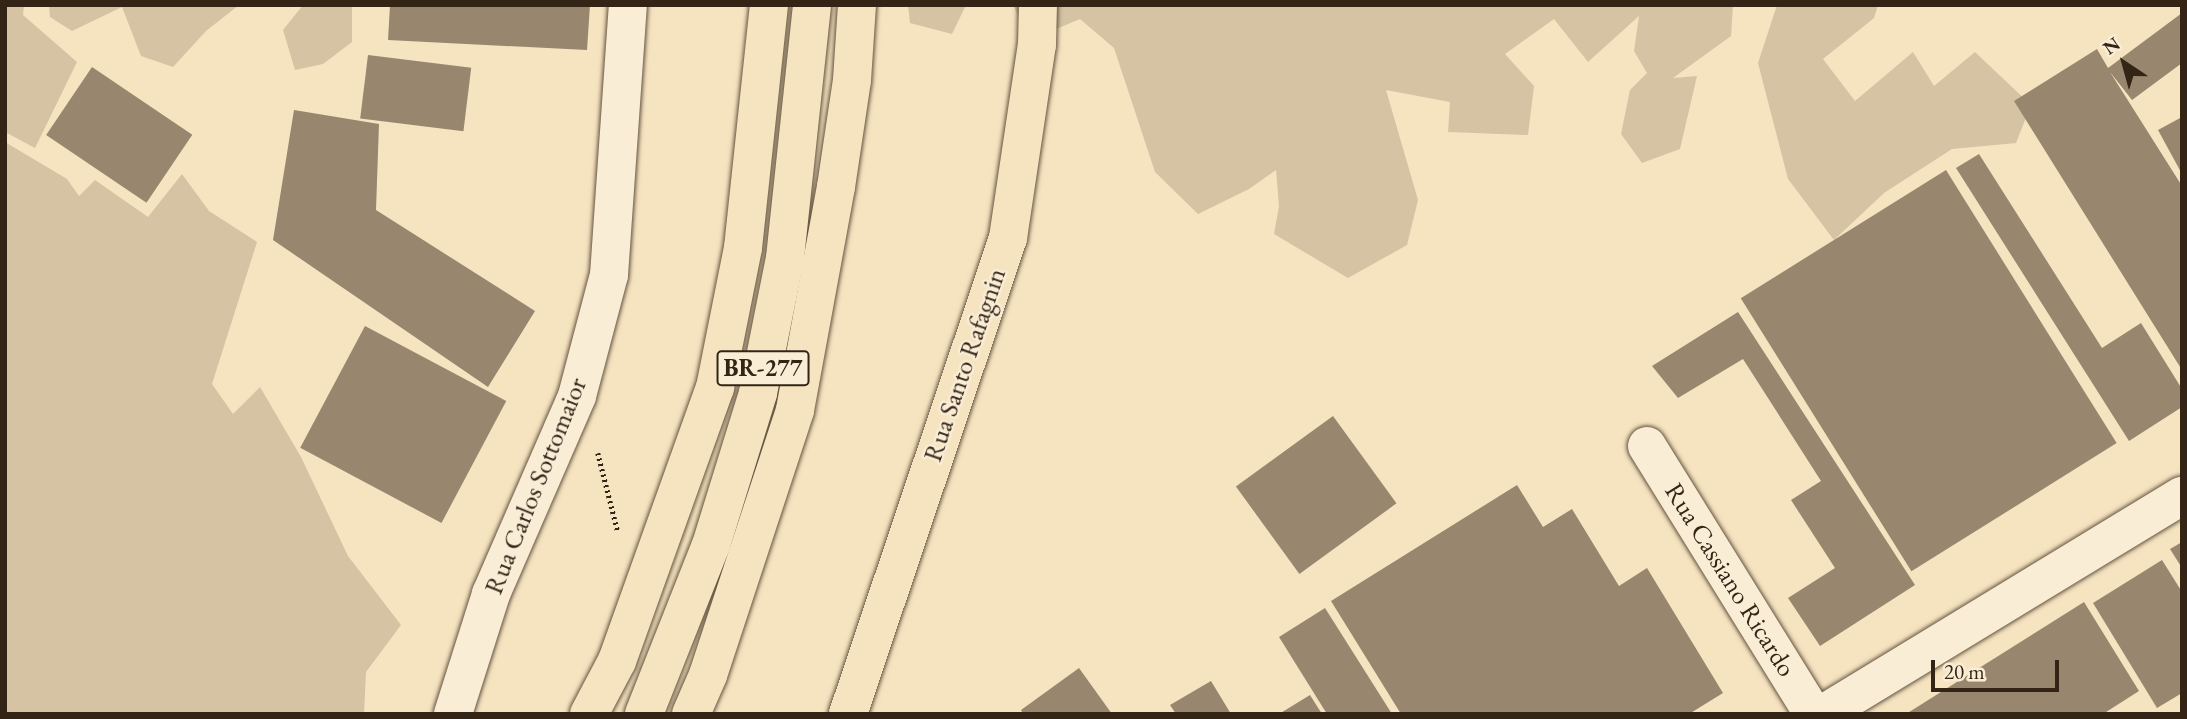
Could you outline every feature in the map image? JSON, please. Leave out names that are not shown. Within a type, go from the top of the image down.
[{"type":"main road","points":[[589,714],[617,661],[715,388],[743,248],[769,5]]},
{"type":"main road","name":"BR-277","points":[[644,714],[711,545],[758,393],[785,258],[812,5]]},
{"type":"main road","name":"BR-277","points":[[691,714],[708,675],[795,410],[834,200],[852,80],[857,5]]},
{"type":"main road","name":"Rua Santo Rafagnin","points":[[848,714],[1008,238],[1028,111],[1038,5]]},
{"type":"main road","points":[[708,675],[725,714]]},
{"type":"street","name":"Rua Carlos Sottomaior","points":[[453,714],[491,594],[577,396],[608,275],[629,35],[628,5]]},
{"type":"street","name":"Rua Cassiano Ricardo","points":[[1647,446],[1813,714]]},
{"type":"street","points":[[1823,714],[2182,496]]},
{"type":"path","points":[[577,396],[609,483],[619,535]]},
{"type":"shaded area","points":[[5,5],[24,5],[23,15],[77,62],[35,148],[5,132]]},
{"type":"shaded area","points":[[49,5],[239,5],[206,31],[173,67],[141,56],[122,7],[72,31],[50,17]]},
{"type":"shaded area","points":[[303,5],[352,7],[352,42],[323,64],[295,70],[283,30]]},
{"type":"shaded area","points":[[908,5],[966,5],[952,34],[910,23]]},
{"type":"shaded area","points":[[1013,5],[1733,5],[1731,36],[1673,78],[1697,76],[1680,149],[1642,163],[1621,134],[1630,90],[1647,73],[1634,51],[1639,16],[1588,62],[1554,19],[1505,54],[1534,86],[1528,135],[1448,132],[1450,102],[1386,90],[1418,200],[1407,245],[1348,278],[1274,234],[1279,206],[1276,170],[1249,189],[1198,214],[1155,172],[1114,48],[1080,19],[1030,40]]},
{"type":"shaded area","points":[[1777,5],[1878,5],[1874,18],[1823,59],[1855,101],[1913,52],[1934,86],[1975,52],[2031,105],[2016,143],[1952,149],[1884,193],[1834,240],[1788,179],[1758,63]]},
{"type":"shaded area","points":[[5,142],[67,179],[79,196],[95,180],[148,217],[182,174],[209,211],[257,242],[212,384],[233,414],[260,387],[301,457],[348,556],[401,625],[366,672],[364,714],[5,714]]},
{"type":"building","points":[[390,5],[590,5],[587,50],[388,40]]},
{"type":"building","points":[[2182,13],[2182,63],[2132,100],[2110,72],[2182,186],[2182,370],[2014,101],[2097,49],[2108,68]]},
{"type":"building","points":[[368,55],[471,68],[463,131],[360,119]]},
{"type":"building","points":[[92,67],[192,135],[146,203],[46,135]]},
{"type":"building","points":[[294,110],[379,124],[376,210],[535,311],[488,387],[273,240]]},
{"type":"building","points":[[2182,117],[2182,174],[2158,130]]},
{"type":"building","points":[[1979,154],[2102,348],[2141,323],[2182,389],[2182,407],[2129,441],[1956,168]]},
{"type":"building","points":[[1946,170],[2117,443],[1911,571],[1741,298]]},
{"type":"building","points":[[1738,312],[1915,585],[1820,646],[1788,598],[1835,568],[1791,500],[1821,481],[1743,359],[1678,398],[1652,366]]},
{"type":"building","points":[[365,326],[506,401],[441,523],[300,448]]},
{"type":"building","points":[[1333,416],[1396,503],[1299,574],[1236,487]]},
{"type":"building","points":[[1517,485],[1543,527],[1572,509],[1619,586],[1647,568],[1723,693],[1689,714],[1401,714],[1331,601]]},
{"type":"building","points":[[2182,542],[2182,568],[2170,549]]},
{"type":"building","points":[[2162,560],[2182,592],[2182,693],[2157,708],[2093,603]]},
{"type":"building","points":[[2084,602],[2139,691],[2103,714],[1906,714]]},
{"type":"building","points":[[1325,608],[1392,714],[1327,714],[1279,637]]},
{"type":"building","points":[[1079,668],[1112,714],[1023,714],[1021,710]]},
{"type":"building","points":[[1211,681],[1231,714],[1176,714],[1170,705]]},
{"type":"building","points":[[1310,695],[1322,714],[1279,714]]}]
